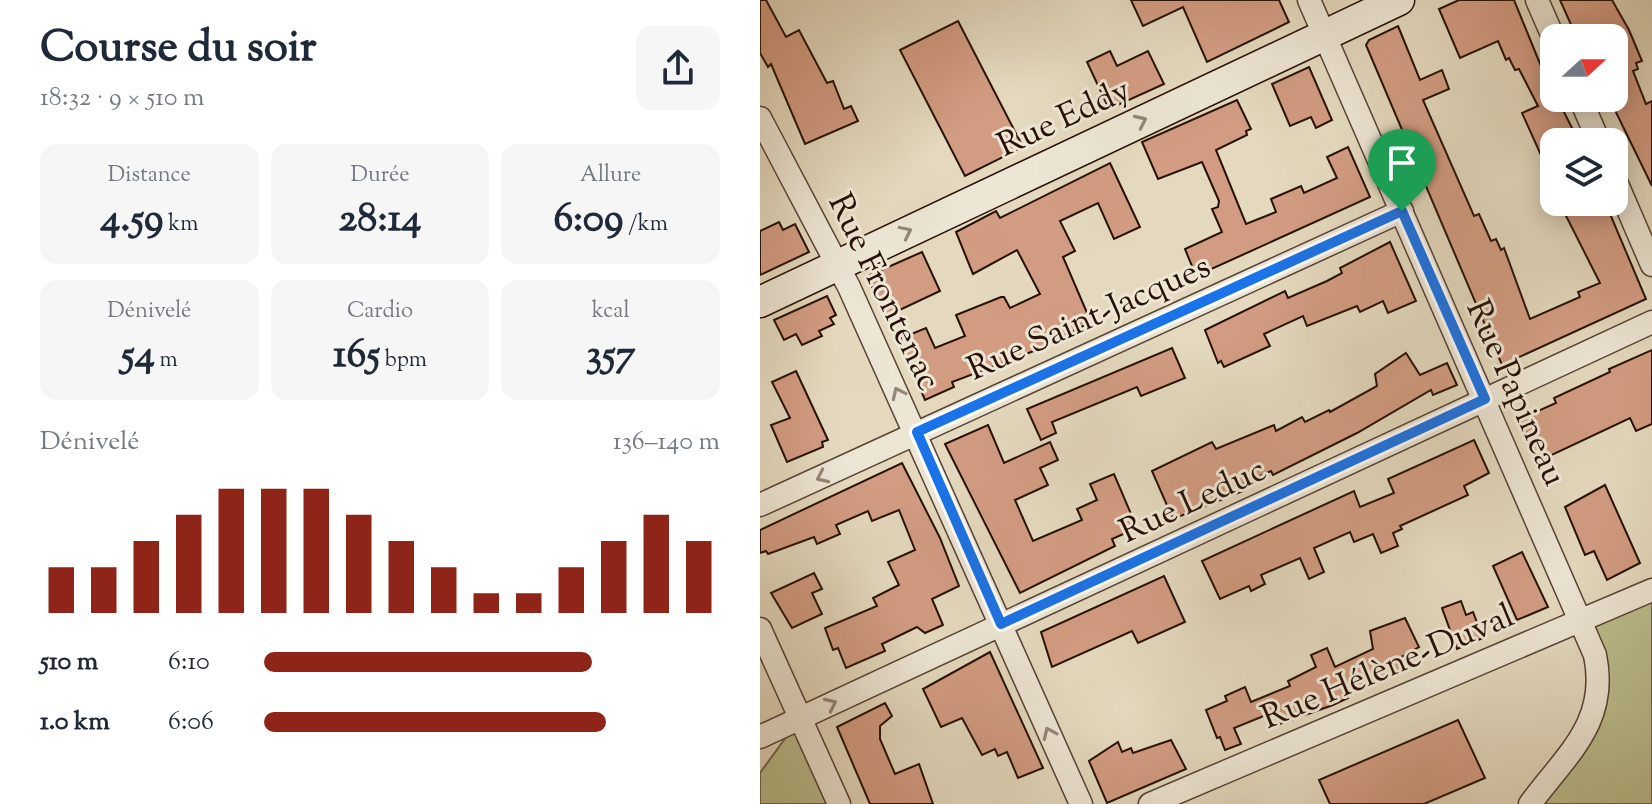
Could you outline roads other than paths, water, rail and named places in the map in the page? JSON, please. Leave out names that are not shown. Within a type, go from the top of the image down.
[{"type":"main road","name":"Rue Eddy","points":[[760,302],[1399,0]]},
{"type":"street","name":"Rue Papineau","points":[[1309,0],[1581,620],[1599,674],[1594,713],[1577,744],[1530,804]]},
{"type":"street","points":[[1537,0],[1547,24]]},
{"type":"street","name":"Rue Frontenac","points":[[760,118],[839,265],[917,432],[1081,804]]},
{"type":"street","points":[[1628,209],[1652,265]]},
{"type":"street","name":"Rue Saint-Jacques","points":[[760,505],[1402,211]]},
{"type":"street","name":"Rue Leduc","points":[[760,737],[1652,322]]},
{"type":"street","name":"Rue Hélène-Duval","points":[[1150,804],[1652,590]]},
{"type":"street","points":[[760,629],[839,804]]}]
